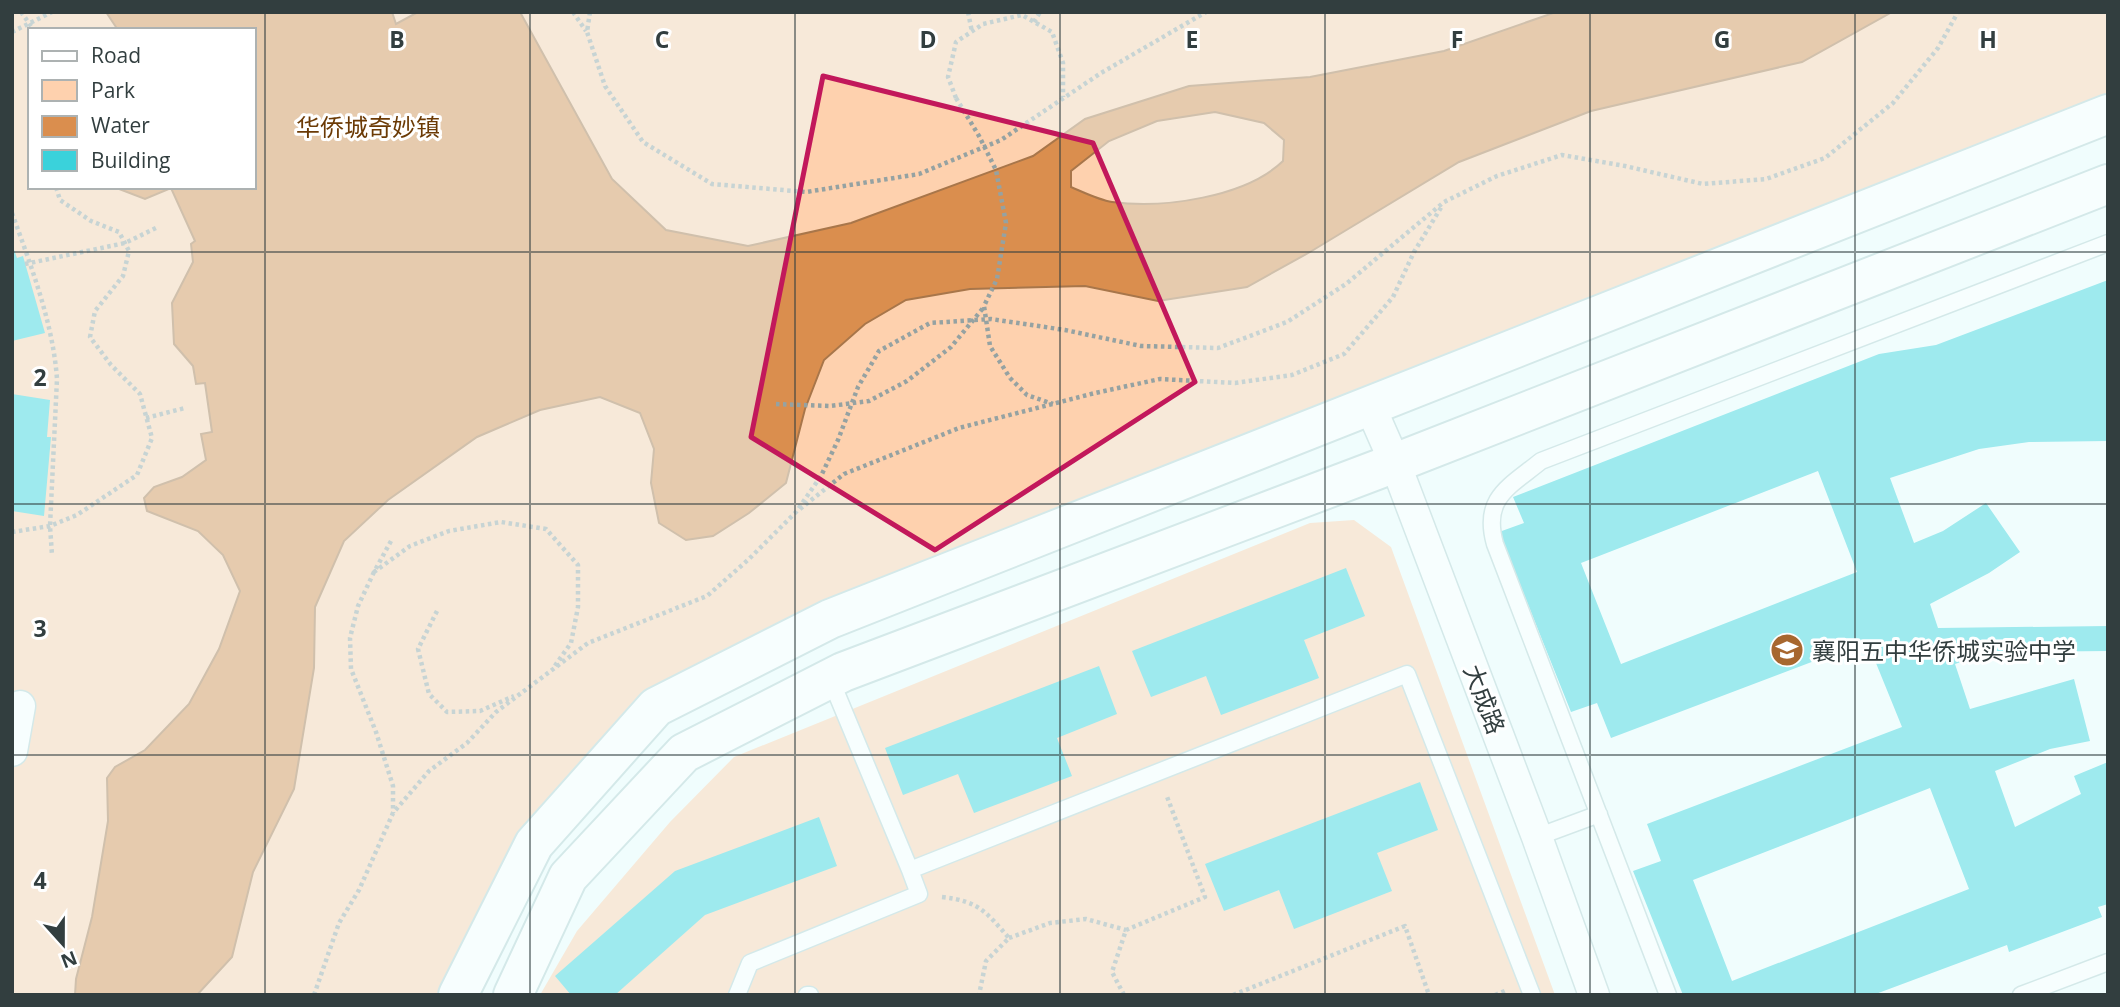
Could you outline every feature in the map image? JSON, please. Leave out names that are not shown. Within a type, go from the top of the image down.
[{"type":"street","points":[[458,995],[534,844],[656,707],[830,619],[2108,114]]},
{"type":"street","points":[[513,995],[568,877],[684,752],[830,678],[1395,463],[2108,184]]},
{"type":"street","name":"大成路","points":[[1370,406],[1395,463],[1538,837],[1594,995]]},
{"type":"street","points":[[12,751],[20,706]]},
{"type":"lane","points":[[1668,995],[1495,544],[1489,524],[1498,496],[1541,461],[2108,243]]},
{"type":"lane","points":[[910,870],[1407,674],[1532,995]]},
{"type":"lane","points":[[737,995],[750,963],[919,894],[830,678]]},
{"type":"lane","points":[[1538,837],[1599,814]]},
{"type":"lane","points":[[2021,995],[2108,962]]},
{"type":"path","points":[[20,12],[33,28]]},
{"type":"path","points":[[12,32],[52,12]]},
{"type":"path","points":[[573,12],[587,32],[605,86],[643,142],[712,184],[806,192],[919,174],[1001,140],[1101,73],[1206,12]]},
{"type":"path","points":[[587,32],[590,12]]},
{"type":"path","points":[[968,12],[972,32]]},
{"type":"path","points":[[1034,22],[1040,12]]},
{"type":"path","points":[[796,512],[821,476],[858,387],[879,351],[930,323],[991,319],[1065,330],[1141,346],[1218,348],[1287,322],[1336,290],[1444,202],[1497,176],[1562,156],[1625,166],[1703,184],[1766,178],[1825,158],[1893,103],[1938,48],[1958,12]]},
{"type":"path","points":[[776,404],[830,406],[869,401],[907,381],[951,347],[984,306],[997,279],[1006,223],[996,170],[956,98],[948,77],[956,42],[983,24],[1022,15],[1052,32],[1063,63],[1063,98]]},
{"type":"path","points":[[12,533],[50,526],[77,514],[137,475],[152,438],[140,394],[110,365],[90,337],[95,311],[123,276],[129,251],[119,232],[91,221],[60,200],[57,189]]},
{"type":"path","points":[[314,995],[339,923],[359,890],[393,813],[429,771],[467,743],[496,712],[588,643],[707,596],[796,512],[844,474],[898,451],[959,428],[1160,379],[1236,383],[1292,375],[1344,354],[1393,297],[1414,252],[1444,202]]},
{"type":"path","points":[[12,213],[55,355],[57,379],[50,526],[52,555]]},
{"type":"path","points":[[27,263],[125,243],[158,227]]},
{"type":"path","points":[[984,306],[990,346],[1010,378],[1027,395],[1054,404]]},
{"type":"path","points":[[146,418],[185,408]]},
{"type":"path","points":[[374,572],[410,546],[449,531],[502,522],[546,529],[578,565],[578,607],[571,643],[550,673]]},
{"type":"path","points":[[391,541],[358,606],[350,638],[351,670],[376,732],[393,786],[393,813]]},
{"type":"path","points":[[437,611],[418,649],[429,694],[447,712],[480,711],[525,691]]},
{"type":"path","points":[[979,995],[986,961],[1009,938],[1050,923],[1086,919],[1126,930],[1205,897],[1158,772]]},
{"type":"path","points":[[919,894],[954,898],[981,908],[1009,938]]},
{"type":"path","points":[[1233,995],[1405,926],[1429,995]]},
{"type":"path","points":[[1124,995],[1112,972],[1126,930]]},
{"type":"highlighted area","points":[[823,76],[1093,143],[1195,382],[935,550],[751,437]]},
{"type":"green space","name":"华侨城奇妙镇","points":[[12,12],[2108,12],[2108,114],[657,707],[534,844],[458,995],[12,995]]},
{"type":"green space","points":[[1354,520],[1391,547],[1555,995],[540,995],[577,931],[670,822],[734,757],[1310,523]]},
{"type":"water","points":[[106,12],[392,12],[396,24],[418,12],[520,12],[612,179],[666,230],[748,246],[851,223],[1033,156],[1085,119],[1189,86],[1310,77],[1444,51],[1556,12],[1892,12],[1802,62],[1591,111],[1459,162],[1247,287],[1158,301],[1085,286],[970,289],[906,300],[865,324],[824,360],[805,409],[786,483],[749,513],[713,536],[686,540],[659,523],[651,483],[654,449],[640,413],[600,397],[540,410],[477,437],[388,500],[344,541],[315,607],[314,668],[294,789],[253,872],[232,957],[197,995],[75,995],[76,979],[92,917],[108,821],[107,778],[115,767],[145,750],[189,704],[219,649],[240,591],[223,555],[198,531],[147,511],[144,498],[154,487],[182,477],[206,460],[201,434],[212,432],[205,383],[196,384],[193,366],[174,344],[172,303],[193,262],[191,244],[195,241],[171,189],[256,189],[256,28],[117,28]],"holes":[[[1215,112],[1264,123],[1284,140],[1283,161],[1267,173],[1248,184],[1203,198],[1132,204],[1107,201],[1071,187],[1071,171],[1109,141],[1157,121]]]},
{"type":"water","points":[[119,189],[169,189],[145,199]]},
{"type":"building","points":[[12,244],[17,258],[23,256],[45,333],[12,341]]},
{"type":"building","points":[[2108,280],[2108,441],[2029,442],[1979,449],[1890,478],[1914,543],[1943,531],[1986,503],[2020,552],[1989,573],[1930,604],[1938,628],[2108,626],[2108,651],[1991,652],[1955,664],[1970,709],[2074,679],[2090,741],[2050,749],[1995,771],[2015,827],[2081,794],[2074,776],[2108,762],[2108,904],[2098,907],[2102,917],[2009,952],[2007,945],[1873,995],[1683,995],[1633,871],[1661,861],[1647,824],[1902,727],[1867,641],[1611,738],[1597,703],[1571,712],[1499,532],[1524,523],[1513,497],[1879,354],[1936,345]],"holes":[[[1818,471],[1857,572],[1621,664],[1581,563]],[[1930,788],[1969,889],[1732,981],[1693,880]]]},
{"type":"building","points":[[12,394],[50,400],[47,437],[51,437],[44,516],[12,511]]},
{"type":"building","points":[[1346,568],[1365,616],[1304,640],[1319,678],[1221,715],[1206,676],[1151,697],[1132,651]]},
{"type":"building","points":[[1099,666],[1117,714],[1057,738],[1072,776],[974,813],[958,774],[903,795],[885,748]]},
{"type":"building","points":[[1420,782],[1438,830],[1377,853],[1392,891],[1294,929],[1279,890],[1224,911],[1205,864]]},
{"type":"building","points":[[819,817],[837,866],[705,915],[615,995],[571,995],[555,976],[675,871]]},
{"type":"place","name":"襄阳五中华侨城实验中学","points":[[1787,650]]}]
